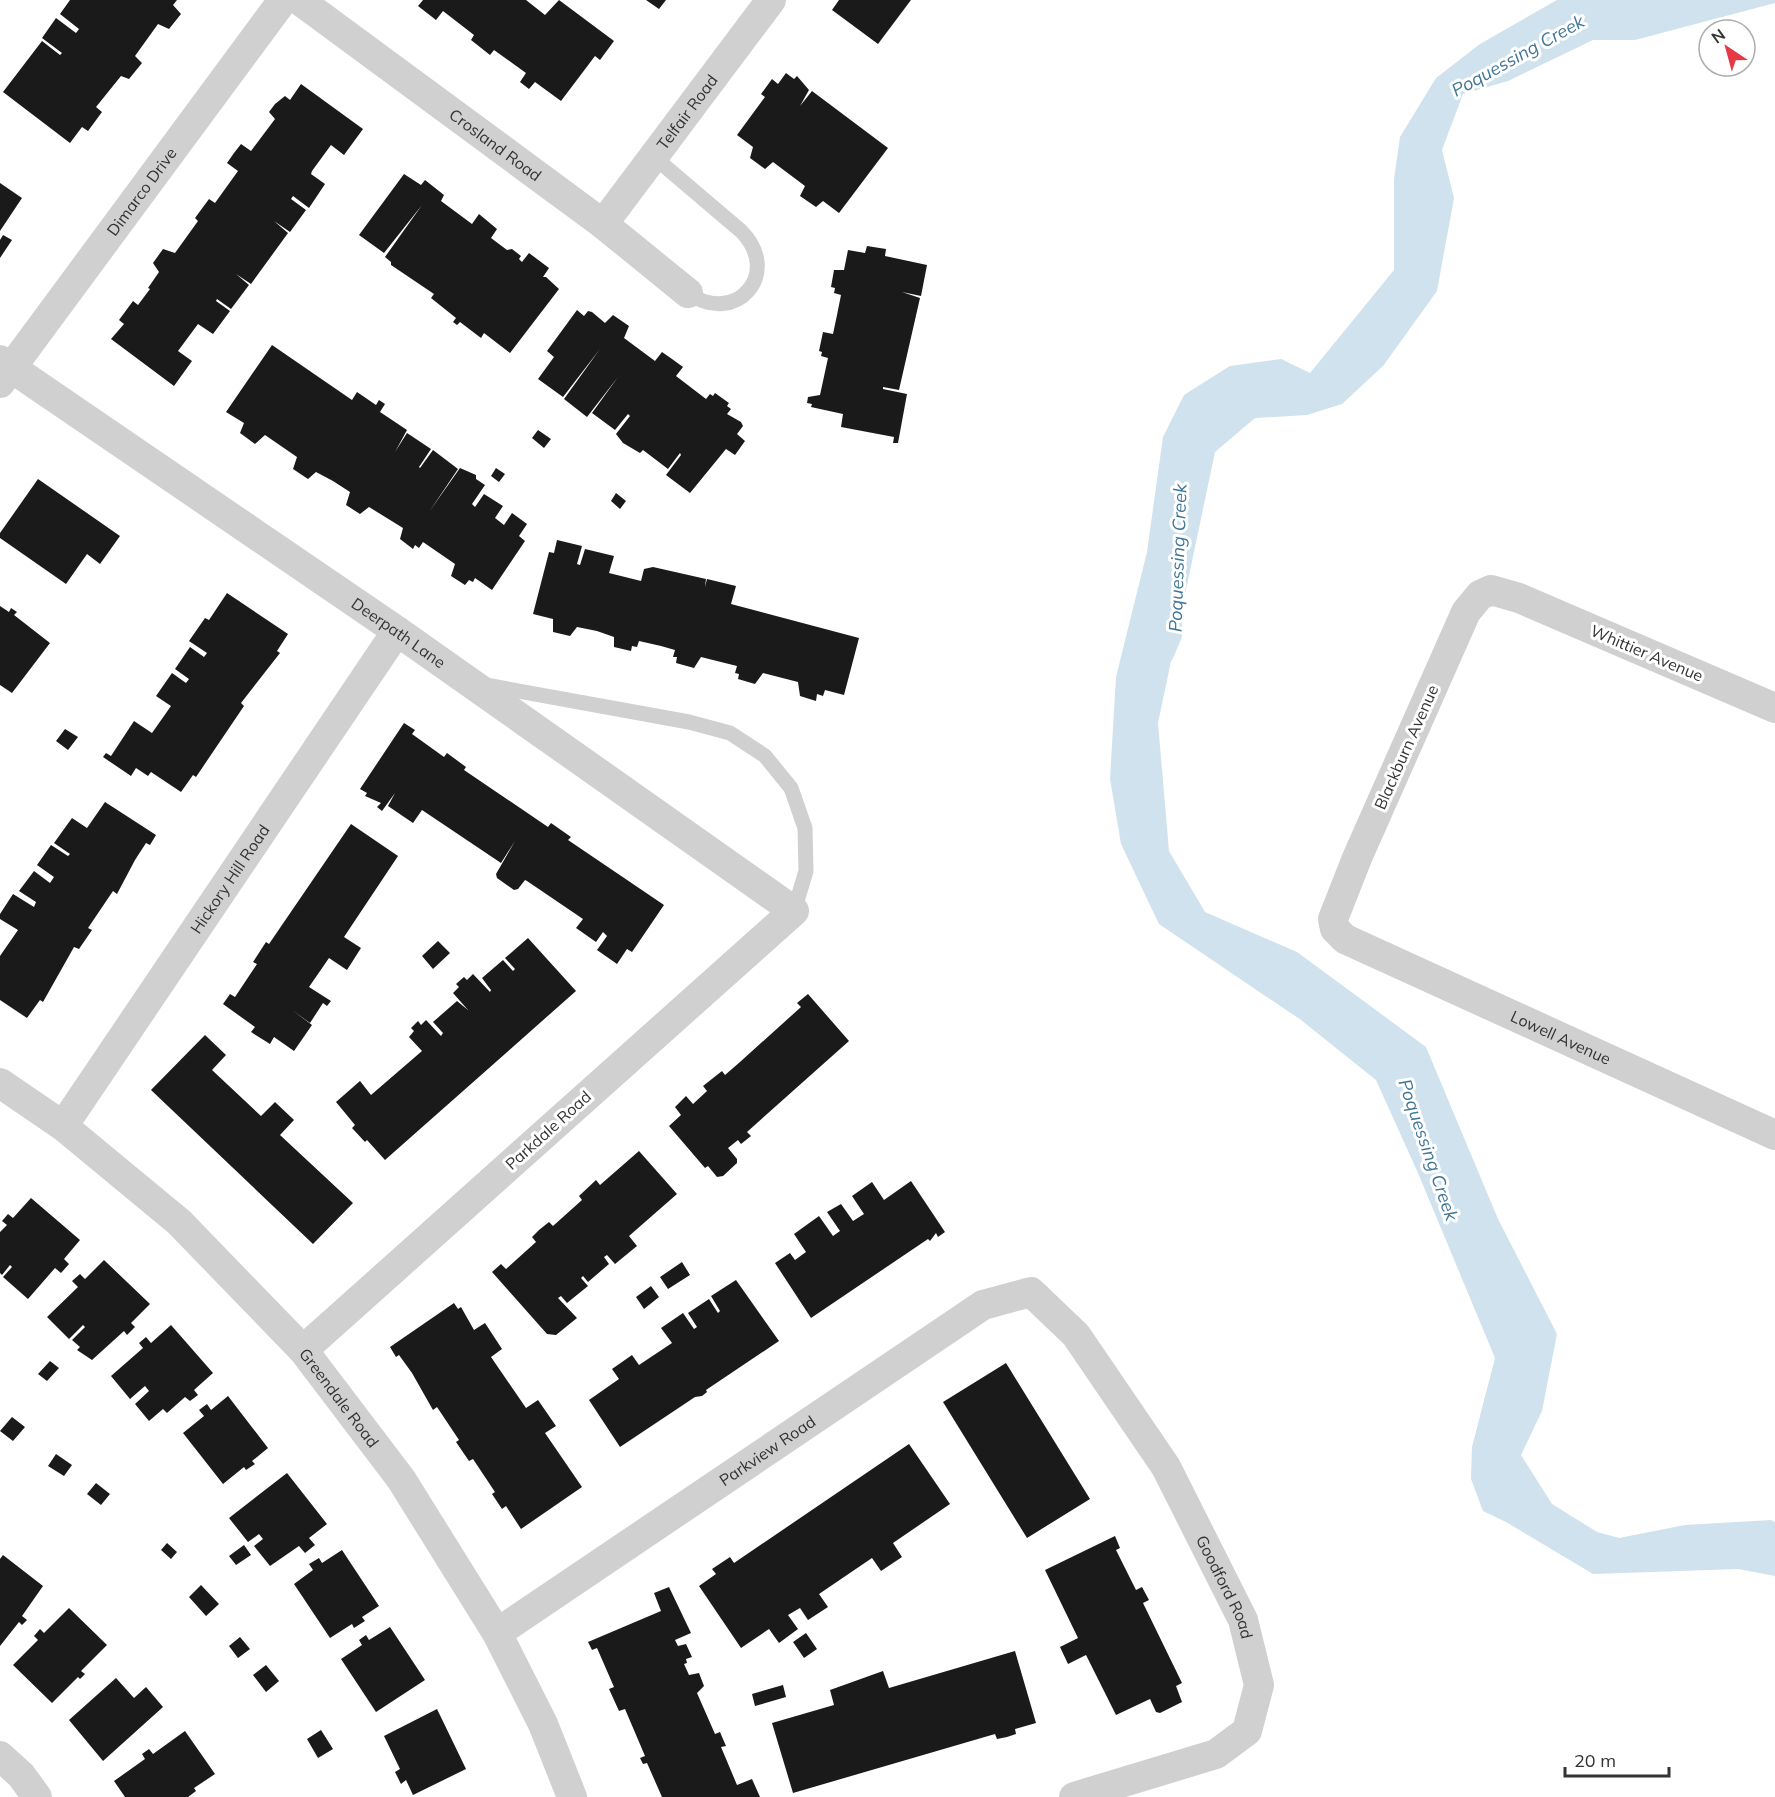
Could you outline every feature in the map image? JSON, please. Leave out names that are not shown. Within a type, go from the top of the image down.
[{"type":"street","name":"Dimarco Drive","points":[[3,370],[283,0]]},
{"type":"street","name":"Crosland Road","points":[[299,0],[603,224],[688,294]]},
{"type":"street","name":"Telfair Road","points":[[603,224],[771,0]]},
{"type":"street","name":"Deerpath Lane","points":[[3,370],[397,631],[794,911]]},
{"type":"street","name":"Blackburn Avenue","points":[[1345,939],[1335,929],[1333,919],[1357,858],[1466,612],[1480,595],[1491,590],[1519,598]]},
{"type":"street","name":"Whittier Avenue","points":[[1519,598],[1775,708]]},
{"type":"street","name":"Hickory Hill Road","points":[[63,1126],[397,631]]},
{"type":"street","name":"Parkdale Road","points":[[303,1350],[794,911]]},
{"type":"street","name":"Lowell Avenue","points":[[1345,939],[1775,1135]]},
{"type":"street","name":"Greendale Road","points":[[0,1083],[63,1126],[179,1222],[303,1350],[401,1479],[497,1633],[543,1724],[571,1797]]},
{"type":"street","name":"Parkview Road","points":[[497,1633],[983,1305],[1031,1292],[1043,1303]]},
{"type":"street","name":"Goodford Road","points":[[1043,1303],[1076,1335],[1166,1467],[1243,1620],[1259,1684],[1247,1731],[1216,1754],[1074,1797]]},
{"type":"street","points":[[0,1756],[21,1775],[37,1797]]},
{"type":"lane","points":[[654,157],[741,231],[757,253],[756,279],[738,300],[712,305],[700,302],[688,294]]},
{"type":"lane","points":[[469,682],[689,722],[730,733],[765,756],[791,789],[805,828],[807,871],[794,911]]},
{"type":"water","points":[[1557,0],[1775,0],[1775,3],[1718,18],[1697,18],[1697,24],[1635,40],[1593,40],[1508,81],[1463,94],[1442,150],[1454,198],[1437,291],[1383,366],[1342,404],[1307,415],[1255,418],[1215,452],[1158,723],[1169,851],[1205,912],[1297,952],[1426,1047],[1498,1219],[1557,1334],[1542,1411],[1521,1455],[1552,1504],[1597,1532],[1619,1538],[1685,1525],[1771,1520],[1775,1522],[1775,1576],[1738,1569],[1593,1574],[1506,1522],[1483,1511],[1471,1479],[1472,1447],[1495,1358],[1418,1173],[1376,1080],[1301,1020],[1159,924],[1121,844],[1110,779],[1116,677],[1147,552],[1163,437],[1184,395],[1230,366],[1281,359],[1310,373],[1394,270],[1394,179],[1400,137],[1436,78],[1480,44]]},
{"type":"building","points":[[70,0],[177,0],[173,5],[181,14],[169,29],[158,24],[135,56],[142,63],[129,79],[121,76],[96,107],[102,112],[88,131],[82,127],[70,143],[3,92],[42,41],[60,55],[62,53],[42,38],[56,18],[76,33],[79,29],[60,14]]},
{"type":"building","points":[[423,0],[526,0],[545,15],[559,0],[614,41],[600,60],[595,56],[561,101],[535,82],[529,89],[520,82],[526,73],[494,50],[490,55],[471,40],[474,35],[443,11],[436,20],[418,6]]},
{"type":"building","points":[[646,0],[666,0],[659,9]]},
{"type":"building","points":[[839,0],[911,0],[878,44],[832,10]]},
{"type":"building","points":[[786,73],[794,79],[797,76],[809,90],[800,106],[812,91],[888,148],[839,213],[823,201],[816,207],[800,196],[805,186],[773,162],[765,169],[750,158],[753,147],[737,135],[765,97],[761,94],[772,79],[778,84]]},
{"type":"building","points":[[301,84],[363,129],[344,155],[331,145],[312,171],[311,174],[325,184],[309,208],[293,196],[291,199],[306,210],[290,232],[274,221],[288,233],[251,284],[236,274],[249,285],[231,309],[217,299],[216,301],[230,311],[213,334],[198,324],[178,351],[192,361],[174,386],[111,339],[124,324],[119,320],[133,301],[138,305],[150,289],[148,288],[159,272],[153,263],[163,249],[175,253],[198,221],[195,218],[209,199],[215,203],[238,171],[227,163],[234,153],[241,144],[251,151],[275,119],[269,112],[285,96],[290,100]]},
{"type":"building","points":[[404,174],[421,185],[425,180],[444,195],[441,201],[472,224],[479,214],[497,229],[491,238],[507,250],[512,249],[521,256],[519,259],[522,262],[529,253],[549,268],[543,277],[559,289],[510,353],[484,333],[481,338],[460,322],[457,325],[453,322],[456,318],[431,298],[434,294],[391,265],[385,257],[422,205],[384,253],[359,235]]},
{"type":"building","points":[[0,183],[22,198],[0,231]]},
{"type":"building","points":[[3,235],[12,240],[0,258],[0,240]]},
{"type":"building","points":[[867,246],[886,249],[885,256],[927,265],[921,296],[902,292],[920,298],[899,390],[883,387],[883,389],[907,394],[898,443],[893,443],[894,437],[841,427],[843,414],[811,407],[812,404],[807,403],[808,397],[820,395],[828,358],[821,356],[822,352],[819,351],[823,332],[833,334],[837,315],[841,295],[834,293],[835,288],[831,287],[834,270],[844,270],[848,250],[865,253]]},
{"type":"building","points":[[577,310],[584,316],[588,311],[592,312],[605,323],[613,315],[629,326],[624,338],[655,361],[662,352],[672,359],[683,367],[676,376],[706,399],[710,394],[713,396],[715,393],[729,403],[727,406],[731,409],[727,414],[741,422],[743,426],[737,434],[745,441],[735,455],[726,449],[690,493],[666,475],[681,455],[680,453],[668,469],[643,450],[640,453],[623,443],[616,434],[630,416],[628,414],[615,430],[592,413],[618,377],[587,417],[564,399],[600,349],[563,397],[538,379],[554,357],[547,351]]},
{"type":"building","points":[[272,345],[352,400],[357,392],[376,405],[379,400],[385,404],[380,412],[407,430],[395,452],[407,433],[431,449],[420,468],[433,450],[458,469],[429,512],[460,468],[476,475],[476,479],[485,485],[472,504],[475,507],[484,494],[503,506],[495,518],[504,525],[512,513],[527,524],[519,536],[525,541],[492,590],[475,578],[473,582],[469,580],[465,585],[451,576],[455,564],[423,542],[419,548],[415,545],[413,549],[400,539],[403,528],[369,507],[360,514],[346,505],[350,492],[333,481],[316,472],[308,479],[293,469],[297,457],[265,435],[255,444],[240,433],[244,423],[226,412]]},
{"type":"building","points":[[538,430],[551,439],[544,448],[532,438]]},
{"type":"building","points":[[496,468],[505,474],[499,482],[491,476]]},
{"type":"building","points":[[38,479],[120,536],[100,564],[87,554],[66,584],[0,538],[0,533]]},
{"type":"building","points":[[616,493],[626,501],[620,509],[611,501]]},
{"type":"building","points":[[557,540],[582,546],[577,564],[580,565],[585,549],[614,556],[609,573],[641,581],[644,569],[653,567],[706,579],[705,587],[707,579],[736,586],[731,604],[859,638],[844,695],[825,690],[823,696],[817,694],[816,701],[800,696],[798,682],[763,673],[755,684],[738,679],[739,674],[735,673],[737,666],[701,657],[694,668],[676,663],[677,657],[673,657],[675,650],[661,646],[639,641],[637,647],[632,646],[631,651],[614,647],[614,637],[597,631],[577,627],[570,636],[553,632],[553,619],[533,614],[549,552],[554,553]]},
{"type":"building","points":[[227,593],[288,634],[277,651],[280,653],[241,703],[244,706],[196,777],[193,775],[181,792],[151,772],[148,776],[136,768],[131,776],[103,757],[106,753],[111,756],[134,721],[152,733],[171,706],[156,696],[172,673],[186,683],[189,679],[175,669],[190,647],[204,657],[207,653],[189,641],[205,618],[209,620]]},
{"type":"building","points":[[0,606],[9,612],[11,608],[17,612],[14,615],[50,643],[12,693],[0,685]]},
{"type":"building","points":[[404,723],[415,730],[412,734],[444,757],[447,753],[466,767],[464,770],[548,827],[551,823],[571,837],[568,840],[664,905],[632,952],[627,949],[617,964],[597,950],[607,936],[603,932],[596,942],[576,928],[583,919],[527,881],[525,880],[518,889],[514,890],[497,878],[496,874],[515,841],[501,863],[422,810],[413,823],[388,806],[395,793],[382,811],[377,807],[381,803],[365,796],[367,793],[360,789]]},
{"type":"building","points":[[65,729],[78,737],[68,750],[56,741]]},
{"type":"building","points":[[105,802],[156,835],[150,845],[146,843],[117,894],[113,891],[88,928],[92,930],[79,949],[74,947],[43,1002],[40,1000],[27,1018],[0,1000],[0,956],[18,930],[0,919],[0,914],[13,894],[34,907],[36,902],[19,891],[34,871],[50,883],[54,877],[37,865],[51,845],[68,856],[70,854],[54,843],[72,818],[87,828]]},
{"type":"building","points":[[351,824],[398,856],[344,937],[361,948],[347,970],[329,958],[309,987],[331,1001],[327,1006],[323,1003],[310,1023],[292,1010],[312,1025],[294,1051],[274,1037],[270,1044],[251,1032],[255,1027],[223,1004],[230,994],[235,997],[257,964],[253,962],[266,942],[269,944]]},
{"type":"building","points":[[528,938],[576,991],[385,1160],[367,1140],[365,1142],[352,1128],[355,1125],[336,1102],[360,1081],[371,1095],[422,1051],[409,1037],[414,1031],[411,1028],[418,1021],[421,1025],[426,1020],[441,1036],[443,1033],[433,1022],[457,1001],[468,1010],[453,993],[459,987],[456,984],[464,977],[467,980],[473,974],[490,992],[491,990],[482,978],[503,960],[513,971],[515,969],[505,958]]},
{"type":"building","points":[[438,941],[450,953],[433,969],[422,956]]},
{"type":"building","points":[[808,994],[849,1041],[747,1132],[751,1136],[741,1144],[738,1140],[728,1148],[737,1159],[737,1163],[723,1176],[717,1177],[708,1166],[705,1168],[669,1126],[681,1115],[675,1107],[686,1096],[693,1104],[707,1091],[703,1086],[722,1071],[725,1075],[740,1062],[801,1007],[797,1003]]},
{"type":"building","points":[[205,1035],[226,1055],[212,1070],[261,1116],[275,1102],[294,1120],[280,1135],[353,1203],[313,1244],[151,1090]]},
{"type":"building","points":[[639,1151],[677,1194],[629,1236],[637,1246],[615,1264],[607,1255],[604,1257],[609,1264],[588,1282],[583,1276],[581,1278],[588,1286],[567,1303],[561,1296],[558,1298],[577,1318],[556,1335],[547,1334],[492,1272],[501,1264],[506,1269],[536,1242],[532,1237],[539,1230],[549,1222],[553,1226],[582,1200],[579,1196],[596,1180],[600,1185]]},
{"type":"building","points":[[911,1181],[945,1232],[938,1237],[936,1233],[930,1241],[928,1239],[811,1318],[775,1263],[790,1253],[795,1260],[806,1252],[794,1234],[819,1216],[833,1236],[840,1231],[827,1212],[841,1204],[853,1221],[864,1214],[852,1196],[872,1182],[884,1200]]},
{"type":"building","points":[[31,1198],[80,1240],[64,1259],[69,1264],[61,1273],[55,1268],[28,1299],[3,1277],[12,1267],[10,1265],[2,1275],[0,1273],[0,1232],[7,1225],[2,1221],[8,1214],[13,1218]]},
{"type":"building","points":[[104,1260],[150,1304],[131,1323],[135,1327],[127,1335],[124,1331],[92,1360],[77,1350],[80,1347],[72,1340],[85,1327],[83,1325],[69,1339],[47,1317],[78,1287],[72,1281],[80,1274],[85,1279]]},
{"type":"building","points":[[682,1262],[690,1275],[668,1289],[660,1277]]},
{"type":"building","points":[[736,1280],[779,1341],[706,1390],[707,1392],[702,1396],[695,1397],[620,1447],[589,1400],[619,1379],[612,1369],[632,1355],[639,1365],[672,1343],[661,1328],[683,1313],[694,1329],[697,1327],[688,1313],[709,1299],[718,1313],[720,1311],[711,1296]]},
{"type":"building","points":[[651,1286],[659,1297],[644,1309],[636,1297]]},
{"type":"building","points":[[454,1303],[458,1309],[461,1307],[474,1330],[485,1323],[502,1349],[491,1357],[526,1408],[538,1400],[556,1426],[545,1433],[582,1487],[521,1529],[506,1506],[502,1509],[492,1494],[495,1492],[473,1459],[469,1461],[456,1442],[459,1440],[437,1407],[433,1410],[412,1373],[399,1355],[396,1357],[390,1347]]},
{"type":"building","points":[[171,1325],[213,1373],[194,1390],[198,1395],[190,1401],[185,1397],[167,1413],[163,1409],[149,1421],[135,1404],[149,1391],[145,1386],[130,1399],[111,1376],[143,1348],[139,1343],[146,1337],[151,1343]]},
{"type":"building","points":[[50,1361],[59,1368],[47,1381],[38,1374]]},
{"type":"building","points":[[1006,1363],[1090,1499],[1027,1538],[943,1402]]},
{"type":"building","points":[[228,1396],[268,1448],[252,1461],[255,1464],[246,1470],[244,1467],[223,1484],[183,1433],[204,1416],[199,1410],[207,1404],[211,1410]]},
{"type":"building","points":[[12,1417],[25,1427],[13,1441],[0,1431]]},
{"type":"building","points":[[909,1444],[950,1504],[893,1543],[902,1557],[881,1571],[872,1558],[819,1594],[828,1607],[808,1620],[800,1608],[788,1615],[798,1629],[779,1643],[769,1629],[741,1648],[699,1586],[716,1574],[712,1569],[730,1557],[734,1563]]},
{"type":"building","points":[[56,1454],[72,1465],[64,1476],[48,1466]]},
{"type":"building","points":[[287,1473],[327,1524],[309,1538],[315,1545],[305,1553],[299,1546],[270,1566],[254,1546],[263,1539],[259,1534],[248,1542],[229,1518]]},
{"type":"building","points":[[96,1483],[110,1494],[101,1505],[87,1494]]},
{"type":"building","points":[[1115,1536],[1120,1548],[1116,1550],[1136,1590],[1142,1587],[1149,1600],[1143,1603],[1182,1683],[1176,1686],[1182,1702],[1160,1713],[1156,1712],[1150,1699],[1116,1715],[1086,1655],[1068,1664],[1060,1647],[1078,1638],[1045,1570]]},
{"type":"building","points":[[167,1543],[177,1552],[171,1559],[161,1550]]},
{"type":"building","points":[[244,1545],[251,1555],[236,1565],[229,1556]]},
{"type":"building","points":[[342,1550],[379,1606],[362,1617],[365,1621],[354,1628],[352,1624],[330,1638],[294,1584],[313,1570],[309,1564],[319,1558],[322,1563]]},
{"type":"building","points":[[3,1555],[43,1586],[22,1616],[27,1620],[22,1625],[19,1622],[0,1646],[0,1559]]},
{"type":"building","points":[[201,1585],[219,1604],[206,1616],[189,1597]]},
{"type":"building","points":[[669,1587],[691,1633],[675,1640],[678,1646],[686,1644],[692,1657],[686,1659],[687,1663],[684,1664],[689,1675],[699,1673],[704,1686],[697,1693],[715,1734],[720,1732],[726,1746],[721,1747],[737,1785],[752,1779],[760,1797],[662,1797],[647,1763],[643,1764],[640,1758],[645,1756],[625,1709],[619,1711],[609,1689],[614,1687],[597,1648],[592,1650],[588,1642],[661,1611],[654,1593]]},
{"type":"building","points":[[69,1608],[107,1645],[81,1671],[85,1674],[80,1679],[78,1677],[52,1703],[13,1665],[38,1640],[34,1636],[40,1629],[44,1633]]},
{"type":"building","points":[[390,1627],[425,1680],[376,1712],[341,1659],[362,1645],[359,1640],[366,1635],[369,1640]]},
{"type":"building","points":[[806,1633],[817,1649],[804,1658],[793,1642]]},
{"type":"building","points":[[240,1637],[250,1649],[238,1658],[229,1646]]},
{"type":"building","points":[[1015,1651],[1036,1723],[1015,1729],[1016,1734],[1007,1737],[997,1739],[995,1734],[793,1793],[772,1723],[834,1705],[830,1690],[883,1671],[889,1688]]},
{"type":"building","points":[[266,1665],[279,1681],[266,1692],[253,1675]]},
{"type":"building","points":[[116,1678],[134,1698],[146,1687],[163,1707],[103,1761],[69,1720]]},
{"type":"building","points":[[783,1685],[786,1697],[755,1706],[752,1694]]},
{"type":"building","points":[[437,1709],[466,1769],[413,1795],[406,1780],[401,1784],[395,1772],[400,1769],[384,1736]]},
{"type":"building","points":[[321,1730],[333,1749],[318,1758],[307,1739]]},
{"type":"building","points":[[185,1731],[215,1774],[194,1788],[196,1791],[188,1797],[125,1797],[114,1781],[145,1759],[142,1754],[149,1749],[153,1754]]},
{"type":"waterway","name":"Poquessing Creek","points":[[1168,657],[1177,636],[1177,614]]}]
